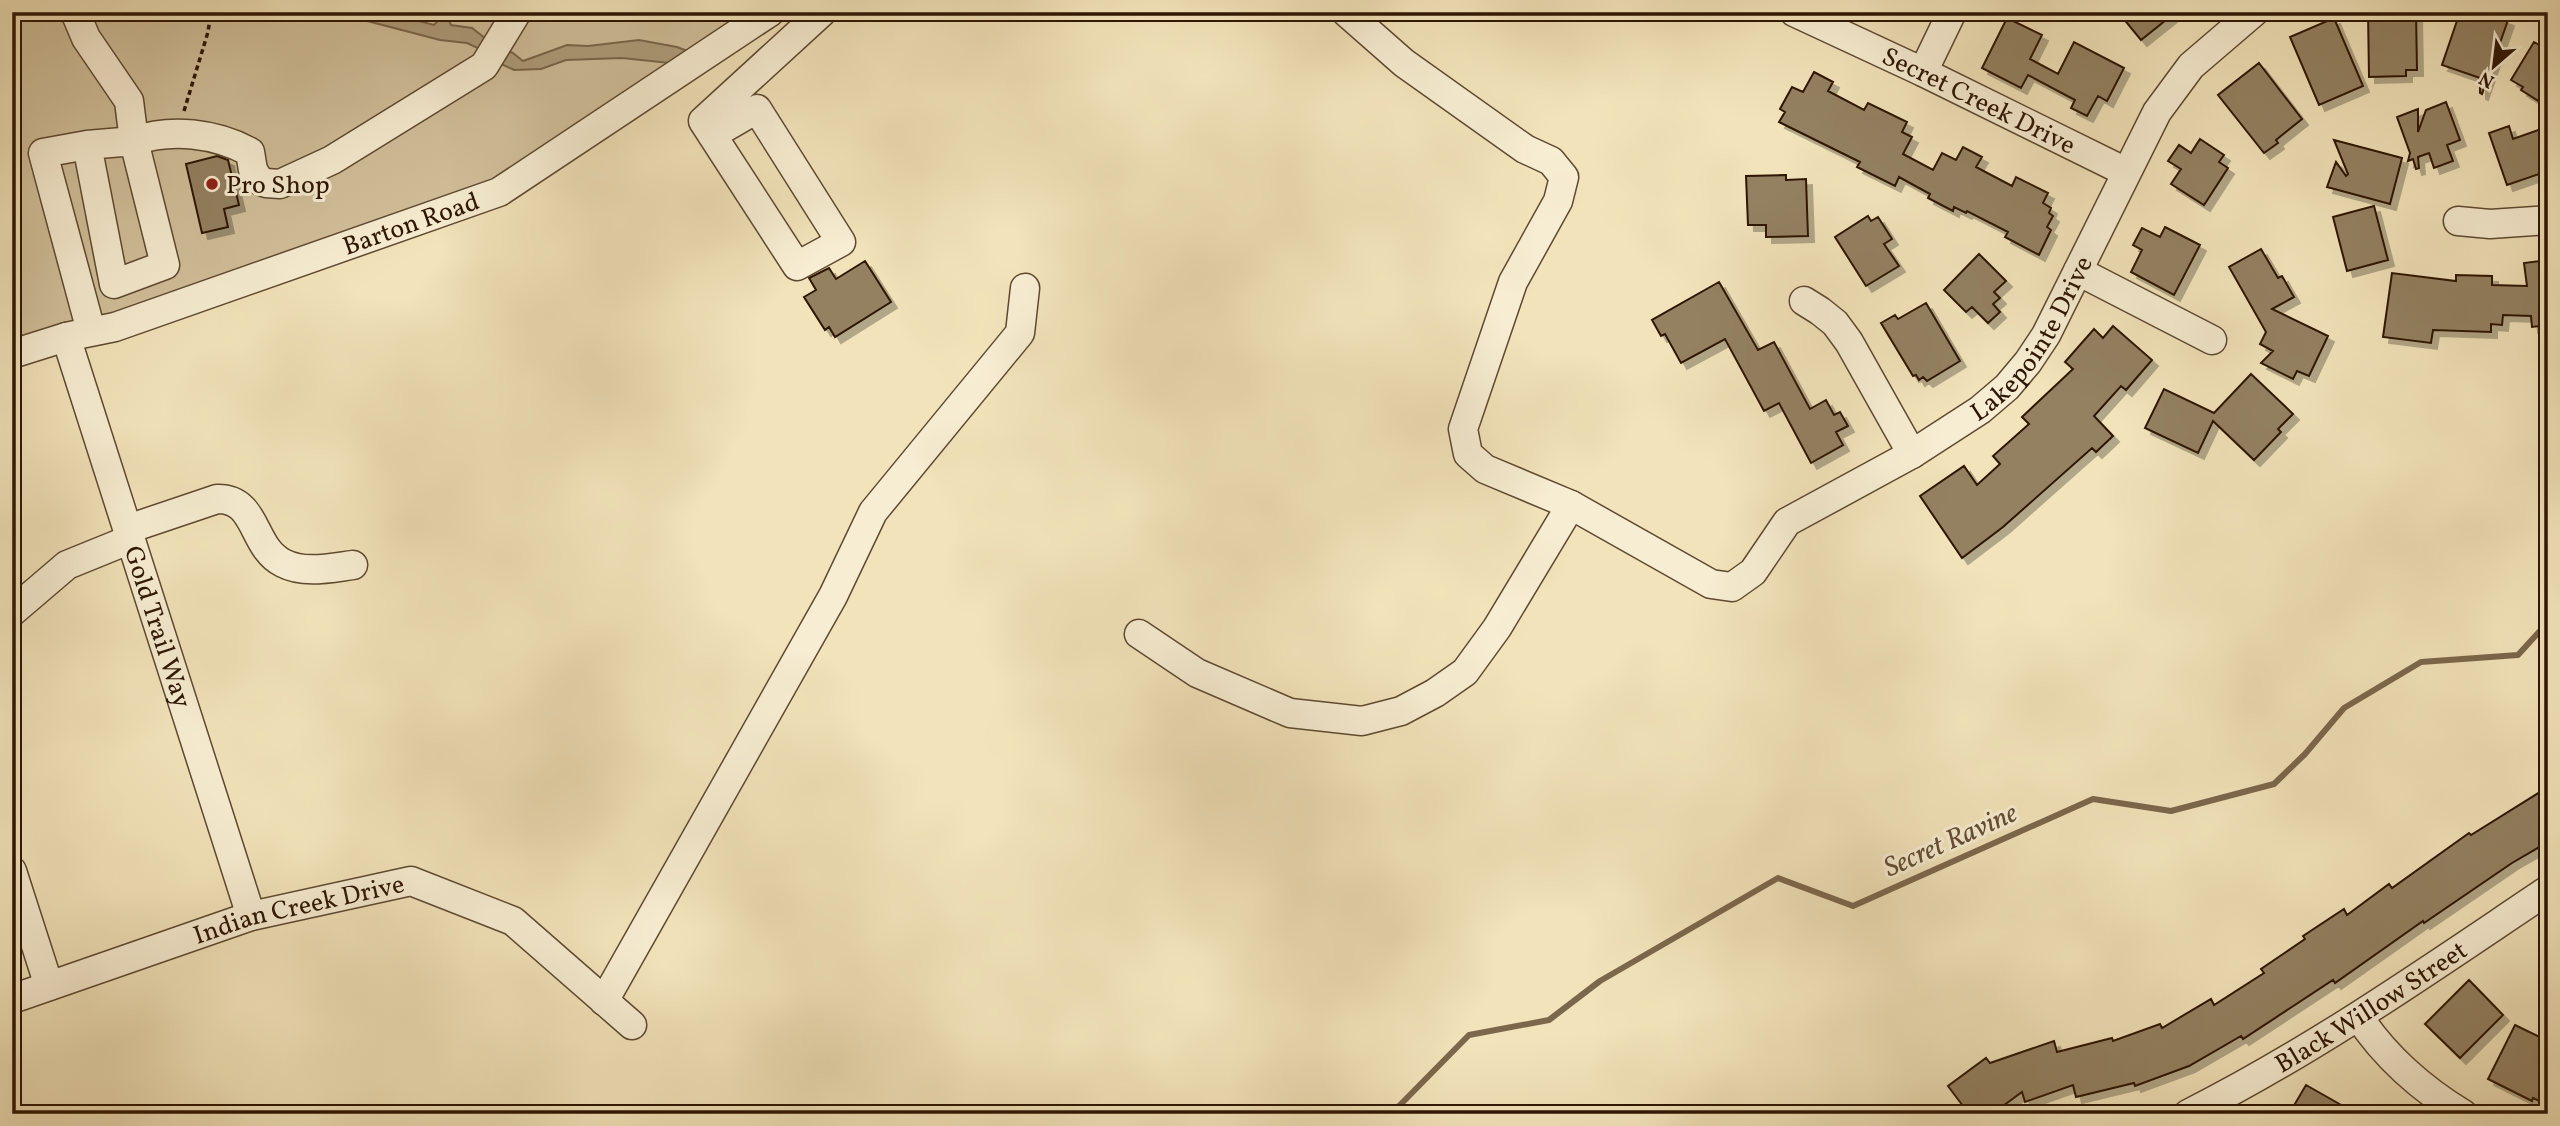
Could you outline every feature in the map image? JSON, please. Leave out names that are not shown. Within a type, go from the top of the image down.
[{"type":"street","points":[[75,12],[86,38],[129,101],[134,141],[165,265],[114,284],[80,292]]},
{"type":"street","points":[[114,284],[87,145],[134,141],[152,134],[180,133],[206,137],[250,152],[253,170],[259,180],[266,183],[280,184],[344,166],[484,65],[517,12]]},
{"type":"street","name":"Barton Road","points":[[12,354],[79,334],[115,327],[499,192],[771,12]]},
{"type":"street","points":[[712,135],[757,109],[841,242],[797,266],[712,135],[703,121],[822,12]]},
{"type":"street","points":[[1139,634],[1196,673],[1290,713],[1362,721],[1401,711],[1434,693],[1465,671],[1496,628],[1571,505],[1485,469],[1468,454],[1463,429],[1513,282],[1558,201],[1564,177],[1550,161],[1525,149],[1404,63],[1346,12]]},
{"type":"street","name":"Secret Creek Drive","points":[[1794,12],[2126,172]]},
{"type":"street","points":[[1923,72],[1952,12]]},
{"type":"street","name":"Lakepointe Drive","points":[[1571,505],[1711,584],[1732,587],[1753,572],[1787,522],[1912,454],[1980,410],[2007,387],[2046,335],[2157,112],[2191,66],[2254,12]]},
{"type":"street","name":"Gold Trail Way","points":[[87,145],[43,153],[80,292],[79,334],[129,534],[251,916]]},
{"type":"street","points":[[2458,221],[2490,224],[2548,220]]},
{"type":"street","points":[[2078,271],[2212,340]]},
{"type":"street","points":[[604,1001],[834,596],[873,512],[1020,333],[1025,288]]},
{"type":"street","points":[[1804,301],[1835,323],[1849,342],[1912,454]]},
{"type":"street","points":[[12,612],[67,565],[129,534],[217,499],[229,499],[240,505],[262,544],[282,563],[315,570],[353,565]]},
{"type":"street","points":[[12,871],[49,986]]},
{"type":"street","name":"Indian Creek Drive","points":[[12,999],[251,916],[411,881],[513,921],[632,1025]]},
{"type":"street","name":"Black Willow Street","points":[[2188,1114],[2269,1072],[2359,1017],[2548,890]]},
{"type":"street","points":[[2359,1017],[2369,1032],[2405,1071],[2463,1114]]},
{"type":"path","points":[[180,133],[180,123],[208,32],[211,12]]},
{"type":"shaded area","points":[[12,12],[761,12],[483,188],[12,349]]},
{"type":"shaded area","points":[[345,12],[384,12],[434,25],[437,22],[435,12],[446,12],[451,25],[472,28],[523,61],[567,45],[588,46],[639,40],[690,52],[679,64],[622,58],[566,60],[541,69],[514,70],[482,55],[480,49],[467,43],[440,40],[352,17]]},
{"type":"building","points":[[2118,12],[2176,12],[2141,40]]},
{"type":"building","points":[[2368,12],[2416,12],[2417,70],[2406,70],[2406,76],[2369,77]]},
{"type":"building","points":[[2460,12],[2486,12],[2508,20],[2482,94],[2480,78],[2442,65]]},
{"type":"building","points":[[2007,18],[2042,35],[2030,59],[2058,74],[2074,42],[2124,68],[2107,101],[2098,96],[2087,116],[2071,108],[2075,100],[2028,75],[2021,88],[1982,68]]},
{"type":"building","points":[[2334,18],[2363,86],[2319,105],[2290,37]]},
{"type":"building","points":[[2534,42],[2548,50],[2548,107],[2521,90],[2523,87],[2511,80]]},
{"type":"building","points":[[2259,63],[2302,119],[2264,153],[2218,95]]},
{"type":"building","points":[[1814,72],[1833,82],[1828,91],[1864,110],[1868,103],[1907,122],[1902,132],[1912,137],[1903,154],[1933,170],[1942,153],[1956,160],[1963,147],[1982,157],[1976,167],[2012,186],[2016,177],[2048,193],[2043,203],[2051,208],[2049,213],[2053,216],[2047,227],[2051,230],[2039,255],[2005,237],[2008,232],[1967,211],[1966,213],[1954,207],[1953,211],[1928,198],[1930,194],[1899,177],[1895,186],[1857,167],[1860,162],[1779,122],[1785,112],[1780,109],[1792,87],[1803,92]]},
{"type":"building","points":[[2446,102],[2460,140],[2447,145],[2453,161],[2434,168],[2429,153],[2418,157],[2419,168],[2416,169],[2413,159],[2408,161],[2410,153],[2397,117],[2418,109],[2418,132],[2426,110]]},
{"type":"building","points":[[2509,126],[2513,139],[2541,129],[2548,148],[2548,171],[2507,185],[2489,133]]},
{"type":"building","points":[[2200,139],[2224,155],[2219,162],[2228,168],[2204,205],[2171,184],[2181,169],[2168,161],[2179,145],[2191,153]]},
{"type":"building","points":[[2334,140],[2402,158],[2390,204],[2327,187],[2336,162],[2346,176],[2348,174]]},
{"type":"building","name":"Pro Shop","points":[[217,156],[228,160],[239,205],[224,209],[228,227],[202,233],[186,164]]},
{"type":"building","points":[[1786,175],[1786,180],[1806,179],[1808,236],[1766,237],[1766,225],[1748,225],[1746,176]]},
{"type":"building","points":[[2374,206],[2388,260],[2347,271],[2333,217]]},
{"type":"building","points":[[1868,216],[1871,221],[1878,217],[1892,239],[1884,244],[1899,266],[1866,286],[1835,237]]},
{"type":"building","points":[[2165,227],[2200,245],[2174,295],[2131,272],[2142,250],[2133,245],[2142,228],[2160,237]]},
{"type":"building","points":[[2261,249],[2278,278],[2282,276],[2294,297],[2272,309],[2328,336],[2309,376],[2297,371],[2293,379],[2261,363],[2273,351],[2260,344],[2266,332],[2229,267]]},
{"type":"building","points":[[1979,254],[2006,281],[1994,292],[2000,298],[1993,304],[2000,312],[1988,323],[1972,307],[1966,312],[1944,290]]},
{"type":"building","points":[[2548,260],[2548,325],[2532,327],[2531,316],[2503,315],[2502,325],[2491,324],[2491,332],[2433,330],[2431,343],[2383,337],[2392,273],[2456,281],[2456,275],[2492,276],[2492,285],[2527,286],[2524,263]]},
{"type":"building","points":[[865,261],[891,302],[835,337],[829,327],[825,330],[804,297],[816,290],[809,278],[829,268],[836,279]]},
{"type":"building","points":[[1719,282],[1758,350],[1774,342],[1810,409],[1826,400],[1834,415],[1840,412],[1848,426],[1836,432],[1843,445],[1811,463],[1779,403],[1764,411],[1725,339],[1681,363],[1665,334],[1661,336],[1652,320]]},
{"type":"building","points":[[1926,303],[1960,361],[1927,381],[1923,377],[1919,380],[1916,375],[1913,376],[1881,323],[1895,315],[1898,319]]},
{"type":"building","points":[[2113,326],[2152,360],[2126,390],[2121,386],[2094,416],[2113,436],[2096,452],[2092,448],[2003,527],[1962,558],[1920,496],[1964,466],[1977,485],[2000,464],[1993,456],[2029,424],[2022,417],[2073,369],[2065,362],[2094,329],[2103,338]]},
{"type":"building","points":[[2251,374],[2293,414],[2278,429],[2281,432],[2254,460],[2213,421],[2198,453],[2145,428],[2164,389],[2214,413]]},
{"type":"building","points":[[2548,787],[2548,842],[2512,863],[2424,923],[2423,921],[2335,983],[2333,980],[2243,1039],[2241,1036],[2189,1066],[2135,1086],[2134,1083],[2076,1097],[2073,1085],[2025,1102],[2022,1092],[1992,1114],[1969,1114],[1948,1086],[1986,1058],[1990,1063],[2054,1041],[2057,1052],[2112,1038],[2113,1041],[2160,1024],[2162,1028],[2211,999],[2214,1005],[2264,973],[2261,969],[2305,939],[2303,936],[2344,909],[2347,915],[2389,884],[2392,888],[2469,833],[2471,835]]},
{"type":"building","points":[[2469,980],[2503,1015],[2460,1058],[2425,1024]]},
{"type":"building","points":[[2515,1025],[2548,1041],[2548,1105],[2533,1098],[2532,1101],[2488,1079]]},
{"type":"building","points":[[2306,1085],[2357,1114],[2289,1114]]},
{"type":"waterway","name":"Secret Ravine","points":[[1380,1114],[1399,1106],[1469,1035],[1549,1020],[1600,981],[1778,878],[1853,906],[2093,799],[2171,811],[2274,784],[2305,754],[2344,708],[2421,662],[2518,655],[2548,622]]},
{"type":"place","name":"Pro Shop","points":[[212,184]]}]
